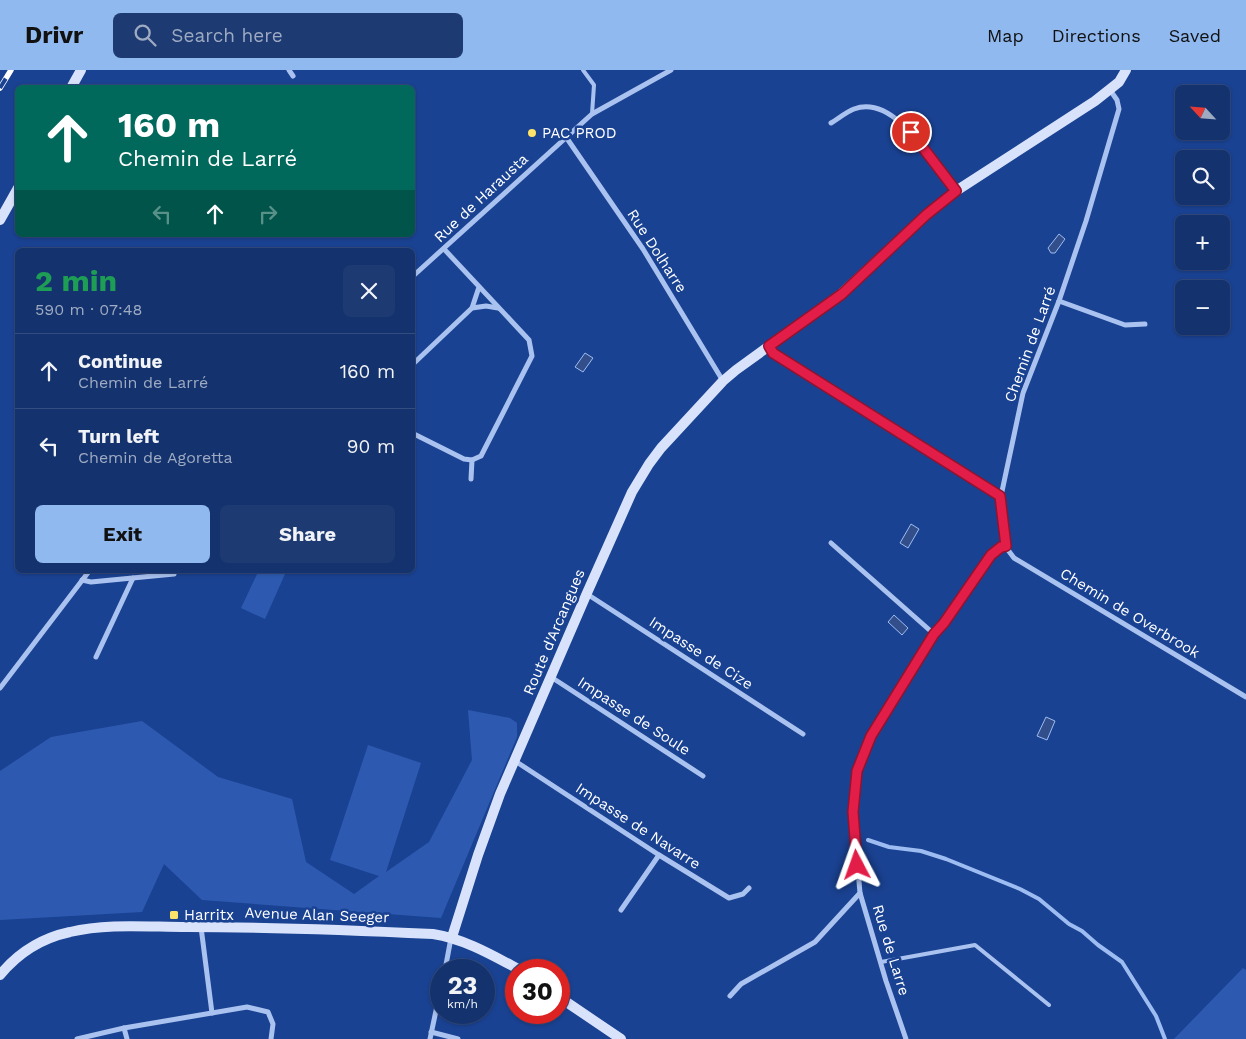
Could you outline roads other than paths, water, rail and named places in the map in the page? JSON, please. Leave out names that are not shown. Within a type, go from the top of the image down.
[{"type":"street","points":[[73,85],[81,70]]},
{"type":"street","points":[[289,70],[293,76]]},
{"type":"street","name":"Rue de Harausta","points":[[415,274],[592,114],[671,70]]},
{"type":"street","name":"Route d'Arcangues","points":[[452,937],[500,794],[586,593],[632,492],[648,464],[736,370],[842,294],[926,215],[956,191],[1096,101],[1119,82],[1126,70]]},
{"type":"street","name":"Chemin de Larré","points":[[1006,546],[1000,496],[1023,393],[1086,221],[1119,109],[1117,100],[1110,90]]},
{"type":"street","points":[[831,123],[854,109],[868,106],[897,118],[911,132],[956,191]]},
{"type":"street","name":"Rue Dolharre","points":[[566,137],[643,249],[723,382]]},
{"type":"street","points":[[0,220],[15,193]]},
{"type":"street","points":[[415,434],[464,459],[472,460],[481,456],[532,356],[529,340],[444,249]]},
{"type":"street","points":[[415,362],[472,308],[479,288]]},
{"type":"street","points":[[1058,301],[1125,325],[1145,324]]},
{"type":"street","points":[[472,308],[486,306],[499,308]]},
{"type":"street","points":[[769,346],[773,353],[1000,496]]},
{"type":"street","points":[[471,479],[472,460]]},
{"type":"street","points":[[831,543],[934,634]]},
{"type":"street","name":"Rue de Larre","points":[[906,1039],[860,893],[853,812],[857,771],[871,736],[934,634],[944,623],[991,555],[1001,547],[1006,546]]},
{"type":"street","name":"Chemin de Overbrook","points":[[1006,546],[1014,558],[1246,698]]},
{"type":"street","points":[[0,688],[88,573]]},
{"type":"street","points":[[82,580],[91,582],[174,574]]},
{"type":"street","points":[[96,657],[133,578]]},
{"type":"street","name":"Impasse de Cize","points":[[586,593],[803,734]]},
{"type":"street","name":"Impasse de Soule","points":[[551,677],[703,776]]},
{"type":"street","name":"Impasse de Navarre","points":[[515,761],[659,855],[729,898],[743,894],[749,888]]},
{"type":"street","points":[[622,910],[659,855]]},
{"type":"street","points":[[730,996],[741,984],[815,942],[860,893]]},
{"type":"street","points":[[202,927],[212,1013]]},
{"type":"street","name":"Avenue Alan Seeger","points":[[0,975],[22,953],[42,941],[68,932],[94,928],[202,927],[433,934],[452,937],[505,962]]},
{"type":"street","points":[[447,959],[452,937]]},
{"type":"street","points":[[570,1004],[621,1039]]},
{"type":"street","points":[[77,1039],[124,1028],[247,1007],[268,1012],[273,1024],[271,1039]]},
{"type":"street","points":[[430,1039],[433,1024]]},
{"type":"street","points":[[124,1028],[127,1039]]},
{"type":"street","points":[[431,1032],[458,1039]]},
{"type":"lane","points":[[583,70],[594,85],[592,114]]},
{"type":"lane","points":[[881,962],[975,945],[1049,1005]]},
{"type":"waterway","points":[[868,840],[889,847],[921,851],[946,859],[1020,889],[1039,899],[1069,924],[1082,931],[1122,962],[1156,1016],[1165,1039]]},
{"type":"railway","points":[[0,88],[11,70]]},
{"type":"place","name":"PAC PROD","points":[[532,133]]},
{"type":"place","name":"Harritx","points":[[174,915]]}]
